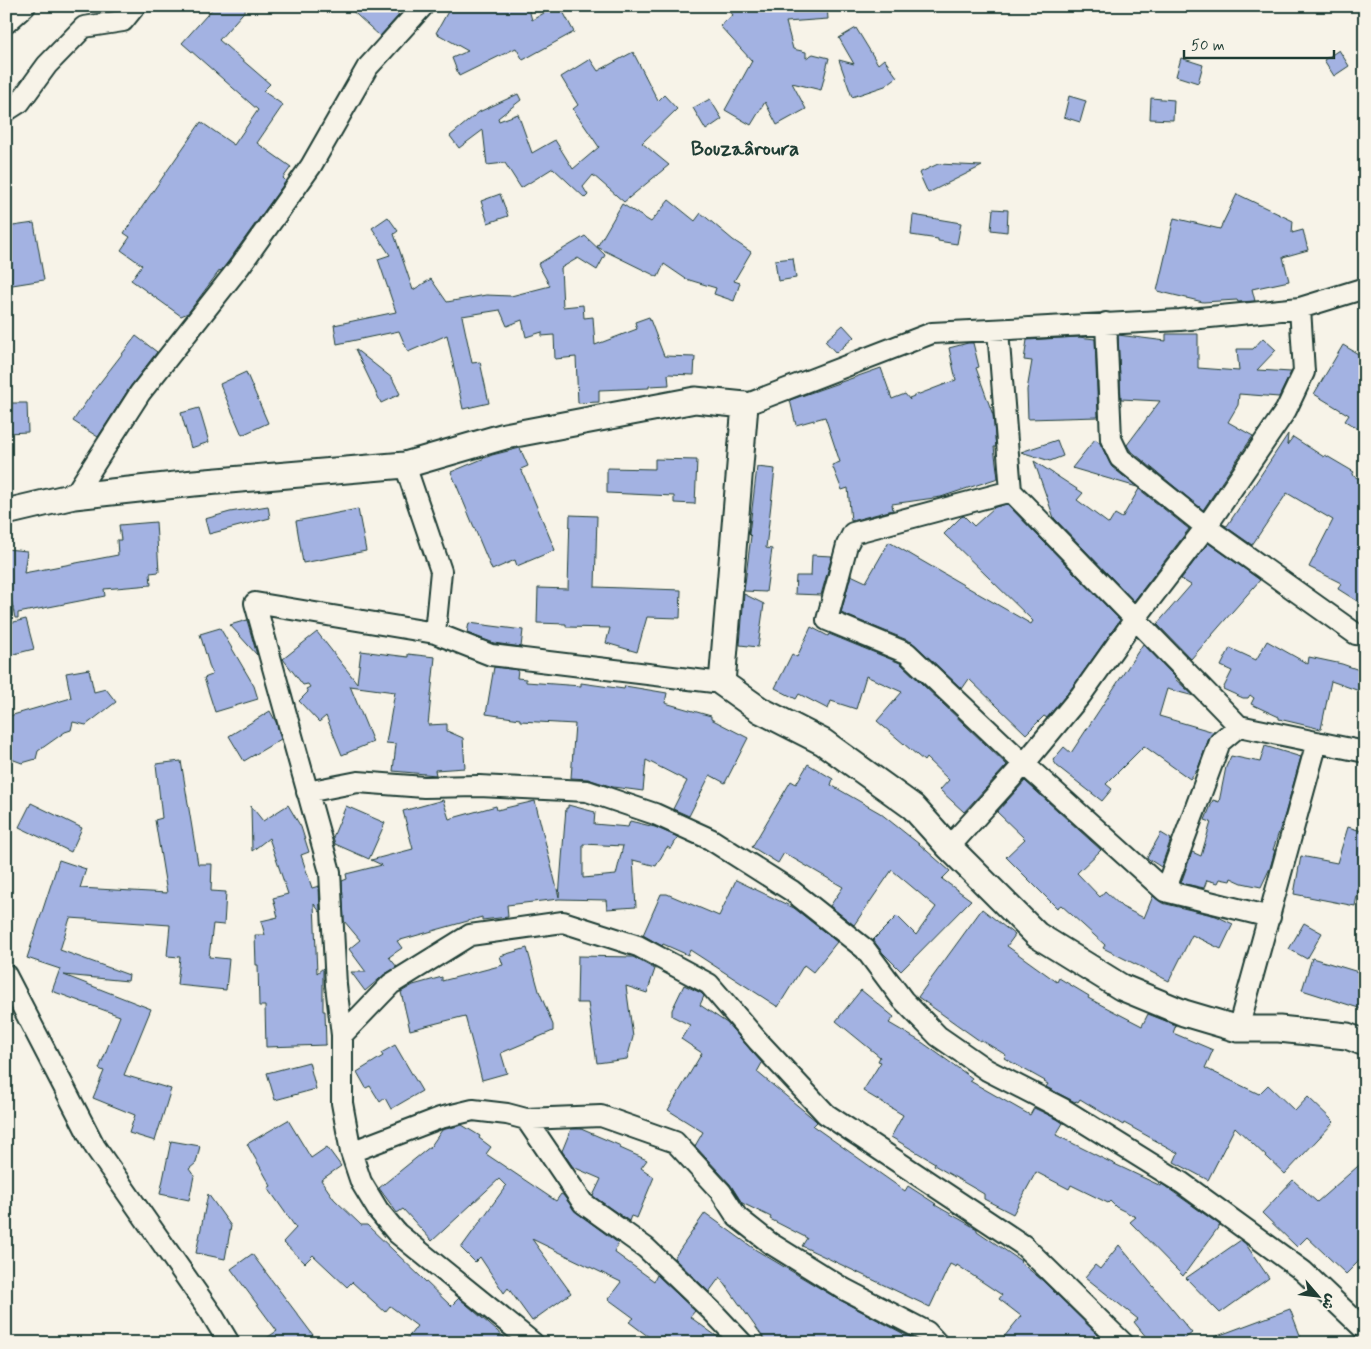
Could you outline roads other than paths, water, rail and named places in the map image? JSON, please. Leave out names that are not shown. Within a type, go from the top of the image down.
[{"type":"street","points":[[6,23],[26,6]]},
{"type":"street","points":[[6,111],[20,102],[48,65],[84,27],[123,21],[135,6]]},
{"type":"street","points":[[74,496],[140,393],[240,266],[311,166],[367,68],[423,6]]},
{"type":"street","points":[[6,512],[74,496],[194,483],[405,465],[505,436],[695,400],[746,405],[932,333],[1180,320],[1300,308],[1365,288]]},
{"type":"street","points":[[949,847],[1024,764],[1081,695],[1135,619],[1206,527],[1286,410],[1304,372],[1300,308]]},
{"type":"street","points":[[1106,323],[1111,439],[1120,458],[1206,527],[1356,634],[1365,635]]},
{"type":"street","points":[[998,331],[1011,491],[1239,726],[1365,752]]},
{"type":"street","points":[[722,683],[746,405]]},
{"type":"street","points":[[405,465],[440,571],[435,633]]},
{"type":"street","points":[[1011,491],[853,533],[847,545],[827,620],[908,653],[1024,764],[1165,891],[1270,917]]},
{"type":"street","points":[[533,1343],[397,1233],[378,1210],[361,1182],[351,1152],[342,1103],[342,1035],[336,985],[330,872],[255,603],[435,633],[492,655],[722,683],[760,710],[824,742],[913,808],[1037,935],[1112,982],[1184,1013],[1238,1029],[1279,1029],[1347,1036],[1365,1044]]},
{"type":"street","points":[[1165,891],[1220,742],[1239,726]]},
{"type":"street","points":[[1238,1029],[1317,742]]},
{"type":"street","points":[[307,792],[358,782],[424,787],[479,786],[587,792],[656,814],[710,839],[792,891],[865,949],[903,1000],[938,1036],[987,1070],[1063,1109],[1182,1183],[1303,1271],[1365,1330]]},
{"type":"street","points":[[342,1035],[391,984],[470,935],[563,922],[638,946],[708,984],[826,1114],[1023,1245],[1123,1343]]},
{"type":"street","points":[[6,975],[95,1147],[211,1313],[229,1343]]},
{"type":"street","points":[[351,1152],[440,1118],[473,1110],[507,1114],[526,1119],[601,1116],[675,1142],[721,1192],[737,1217],[770,1243],[844,1289],[927,1332],[937,1343]]},
{"type":"street","points":[[526,1119],[583,1203],[646,1248],[742,1343]]},
{"type":"district","name":"Bouzaâroura","points":[[745,149]]}]
